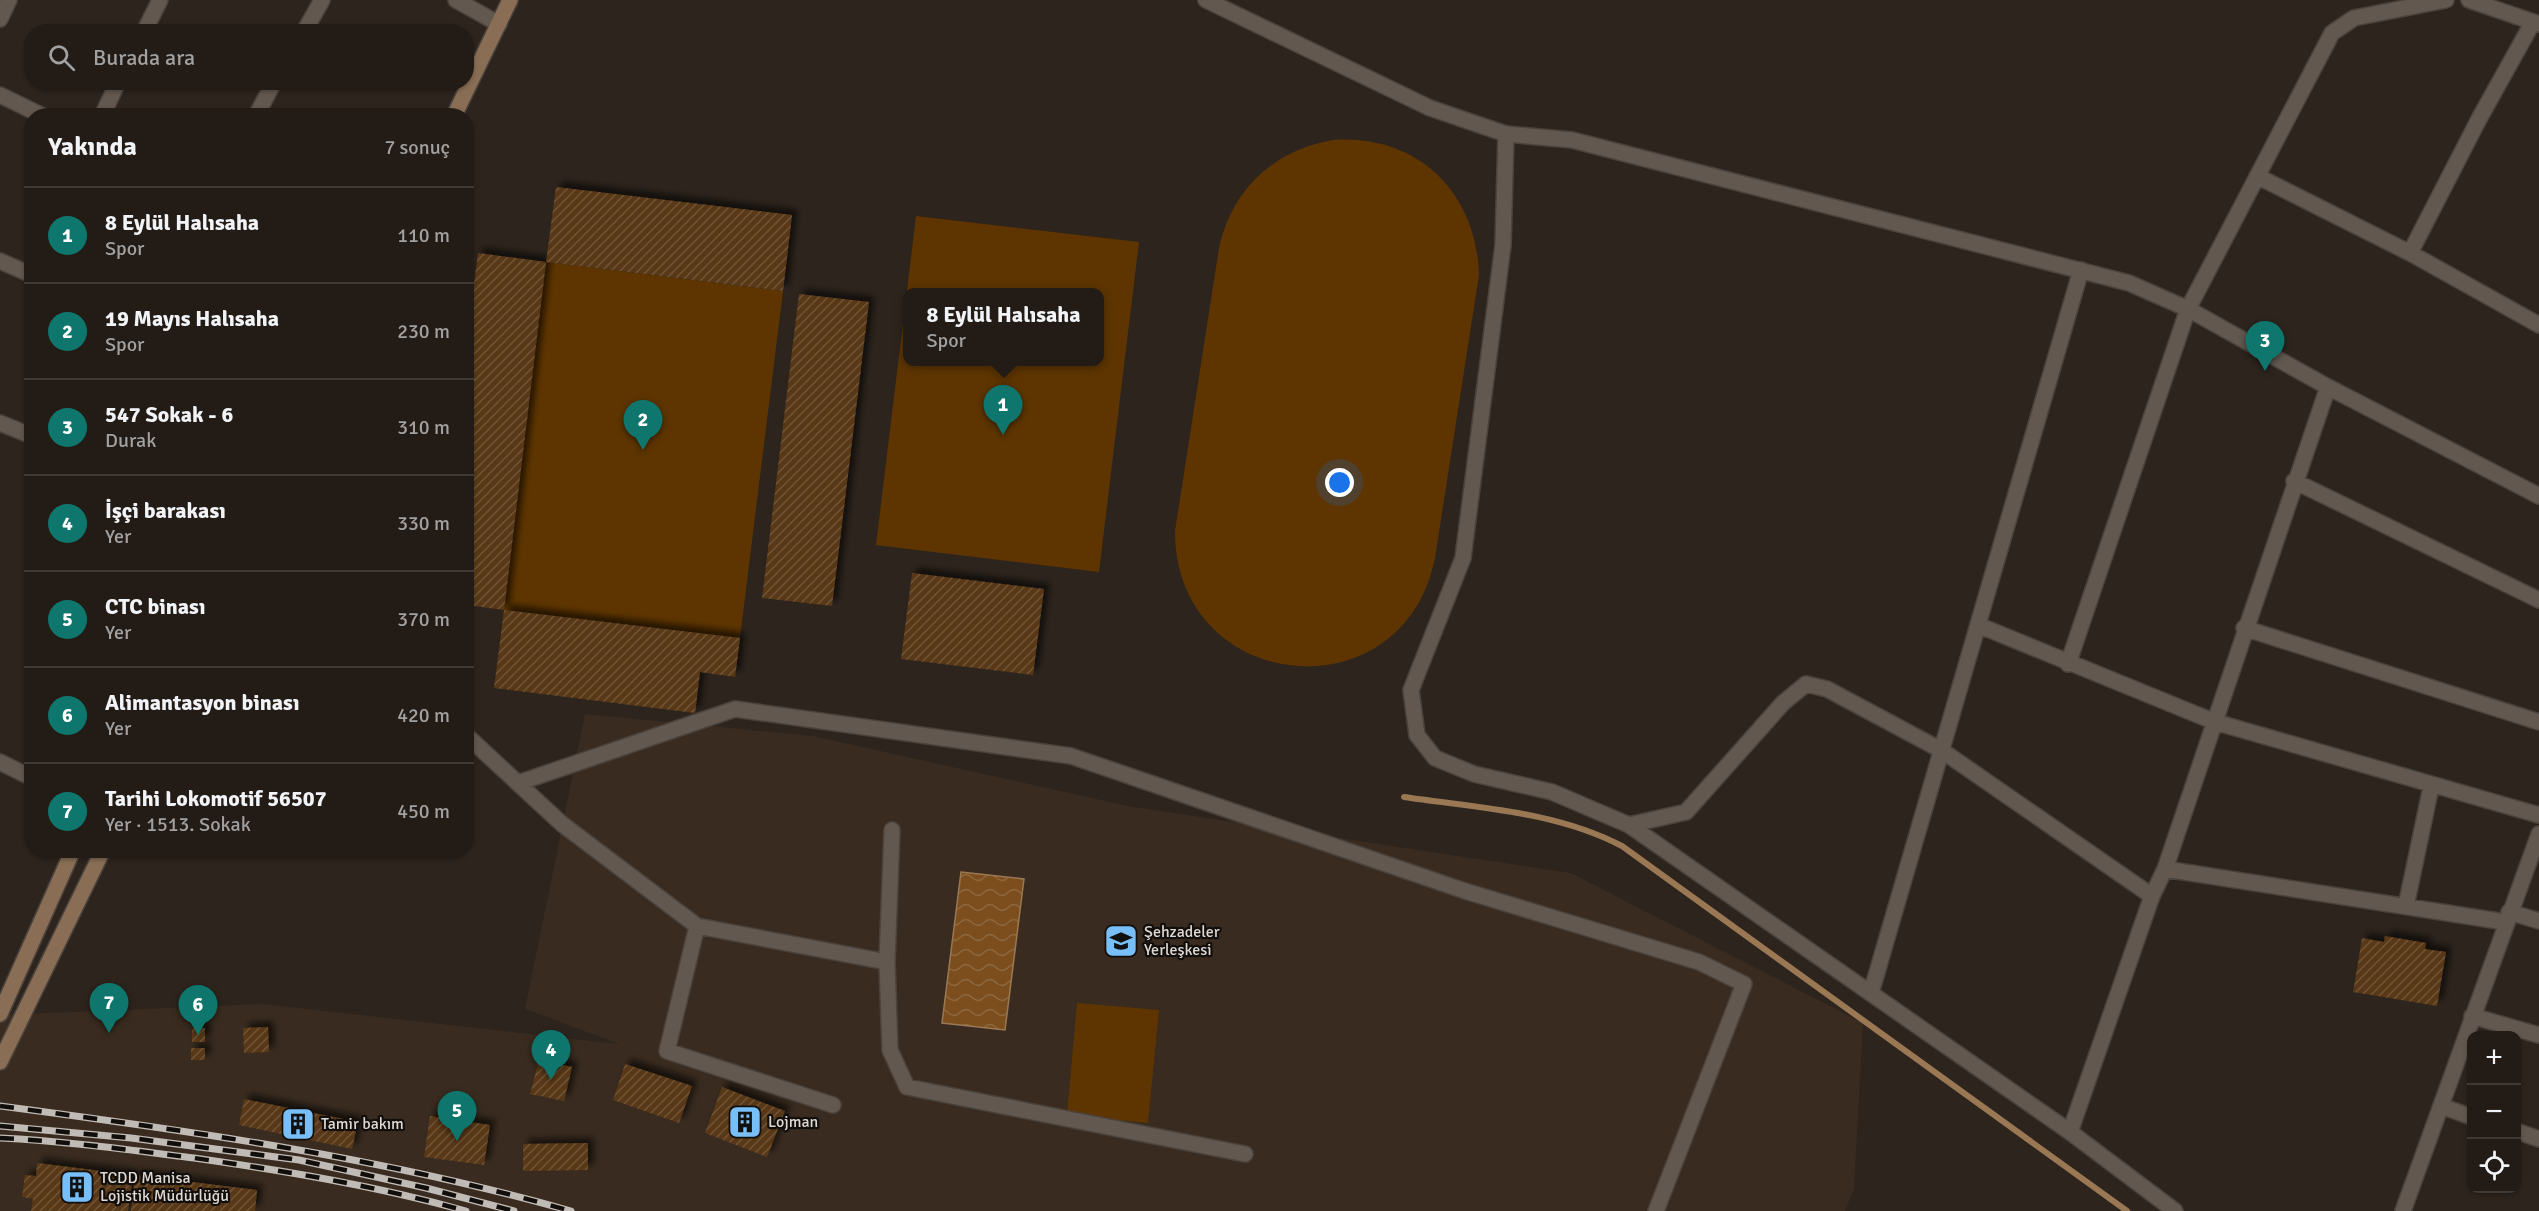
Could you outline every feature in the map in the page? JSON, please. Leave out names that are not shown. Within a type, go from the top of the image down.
[{"type":"main road","points":[[474,75],[510,0]]},
{"type":"main road","points":[[458,108],[467,90]]},
{"type":"main road","points":[[0,1014],[69,858]]},
{"type":"main road","points":[[2,1055],[99,858]]},
{"type":"street","points":[[0,19],[9,0]]},
{"type":"street","points":[[148,24],[160,0]]},
{"type":"street","points":[[308,24],[321,0]]},
{"type":"street","points":[[456,0],[499,24]]},
{"type":"street","points":[[1206,0],[1430,108],[1506,134],[1572,140],[2129,283],[2188,309],[2328,387],[2539,496]]},
{"type":"street","points":[[2068,664],[2188,309],[2332,33],[2354,18],[2446,0]]},
{"type":"street","points":[[2410,254],[2479,119],[2536,23],[2469,0]]},
{"type":"street","points":[[106,108],[114,90]]},
{"type":"street","points":[[259,108],[270,90]]},
{"type":"street","points":[[0,94],[27,108]]},
{"type":"street","points":[[1506,134],[1503,245],[1463,558],[1411,690],[1417,735],[1435,758],[1474,774],[1552,792],[1629,825],[2070,1131],[2175,1211]]},
{"type":"street","points":[[2257,176],[2410,254],[2539,325]]},
{"type":"street","points":[[0,261],[24,272]]},
{"type":"street","points":[[1871,993],[2081,270]]},
{"type":"street","points":[[2070,1131],[2152,896],[2165,869],[2244,628],[2328,387]]},
{"type":"street","points":[[0,423],[24,433]]},
{"type":"street","points":[[2294,481],[2539,600]]},
{"type":"street","points":[[1978,625],[2068,664],[2215,722],[2431,787],[2539,816]]},
{"type":"street","points":[[2244,628],[2539,722]]},
{"type":"street","points":[[1629,825],[1686,812],[1783,703],[1806,684],[1827,689],[1941,750],[2152,896]]},
{"type":"street","points":[[518,783],[735,709],[1071,756],[1465,891],[1699,962],[1744,984],[1656,1211]]},
{"type":"street","points":[[474,742],[562,824],[697,926],[887,962]]},
{"type":"street","points":[[0,762],[24,774]]},
{"type":"street","points":[[2406,906],[2431,787]]},
{"type":"street","points":[[892,830],[887,962],[890,1050],[907,1087],[1245,1154]]},
{"type":"street","points":[[2403,1211],[2507,917],[2539,834]]},
{"type":"street","points":[[2165,869],[2406,906],[2539,921]]},
{"type":"street","points":[[697,926],[667,1051],[833,1105]]},
{"type":"street","points":[[2472,1016],[2539,1035]]},
{"type":"street","points":[[2441,1106],[2467,1115]]},
{"type":"street","points":[[2521,1132],[2539,1139]]},
{"type":"shaded area","points":[[1333,140],[1363,141],[1391,147],[1416,158],[1437,174],[1454,194],[1467,218],[1476,245],[1479,275],[1435,558],[1415,609],[1381,644],[1339,663],[1293,666],[1249,653],[1211,626],[1185,586],[1175,531],[1219,248],[1225,227],[1245,191],[1274,163],[1312,145]]},
{"type":"shaded area","points":[[916,216],[1139,242],[1099,572],[876,545],[903,323],[903,366],[1104,366],[1104,288],[907,288]]},
{"type":"shaded area","points":[[546,262],[783,291],[740,638],[504,610]]},
{"type":"shaded area","name":"Şehzadeler Yerleşkesi","points":[[585,714],[813,736],[1128,806],[1571,873],[1863,1023],[1854,1189],[1845,1211],[0,1211],[0,1015],[263,1004],[619,1044],[525,1009]]},
{"type":"shaded area","points":[[1077,1003],[1159,1010],[1148,1123],[1067,1115]]},
{"type":"water","points":[[961,872],[1024,879],[1005,1030],[942,1023]]},
{"type":"building","points":[[556,187],[792,215],[783,291],[546,262]]},
{"type":"building","points":[[478,253],[546,262],[504,610],[474,606],[474,283]]},
{"type":"building","points":[[799,294],[869,302],[832,606],[762,598]]},
{"type":"building","points":[[912,573],[1044,589],[1033,675],[901,659]]},
{"type":"building","points":[[504,610],[740,638],[735,677],[700,672],[695,713],[494,688]]},
{"type":"building","points":[[2385,936],[2426,943],[2425,949],[2446,952],[2437,1006],[2353,992],[2362,938],[2384,942]]},
{"type":"building","points":[[268,1027],[269,1052],[244,1053],[243,1028]]},
{"type":"building","points":[[192,1028],[205,1028],[205,1042],[192,1042]]},
{"type":"building","points":[[191,1048],[205,1048],[205,1060],[191,1060]]},
{"type":"building","points":[[539,1060],[572,1067],[564,1101],[530,1094]]},
{"type":"building","points":[[625,1064],[692,1086],[679,1123],[613,1100]]},
{"type":"building","name":"Lojman","points":[[722,1087],[785,1111],[767,1157],[705,1133]]},
{"type":"building","name":"Tamir bakım","points":[[244,1099],[358,1122],[352,1149],[239,1125]]},
{"type":"building","points":[[430,1116],[490,1125],[484,1165],[424,1157]]},
{"type":"building","points":[[588,1143],[588,1170],[523,1171],[523,1144]]},
{"type":"building","name":"TCDD Manisa Lojistik Müdürlüğü","points":[[37,1163],[133,1175],[128,1211],[31,1211],[33,1199],[22,1197],[25,1175],[36,1176]]},
{"type":"building","points":[[135,1175],[257,1190],[255,1211],[131,1211]]},
{"type":"waterway","points":[[1404,797],[1543,818],[1596,834],[1622,846],[2127,1211]]},
{"type":"railway","points":[[0,1106],[216,1136],[359,1161],[501,1192],[571,1211]]},
{"type":"railway","points":[[0,1126],[131,1138],[299,1160],[426,1188],[514,1211]]},
{"type":"railway","points":[[0,1138],[97,1146],[263,1168],[365,1187],[466,1211]]},
{"type":"place","name":"547 Sokak - 6","points":[[2265,371]]},
{"type":"place","name":"8 Eylül Halısaha","points":[[1003,435]]},
{"type":"place","name":"19 Mayıs Halısaha","points":[[643,450]]},
{"type":"place","name":"Şehzadeler Yerleşkesi","points":[[1121,941]]},
{"type":"place","name":"Tarihi Lokomotif 56507","points":[[109,1033]]},
{"type":"place","name":"Alimantasyon binası","points":[[198,1035]]},
{"type":"place","name":"İşçi barakası","points":[[551,1080]]},
{"type":"place","name":"Lojman","points":[[745,1122]]},
{"type":"place","name":"Tamir bakım","points":[[298,1124]]},
{"type":"place","name":"CTC binası","points":[[457,1141]]},
{"type":"place","name":"TCDD Manisa Lojistik Müdürlüğü","points":[[77,1187]]}]
